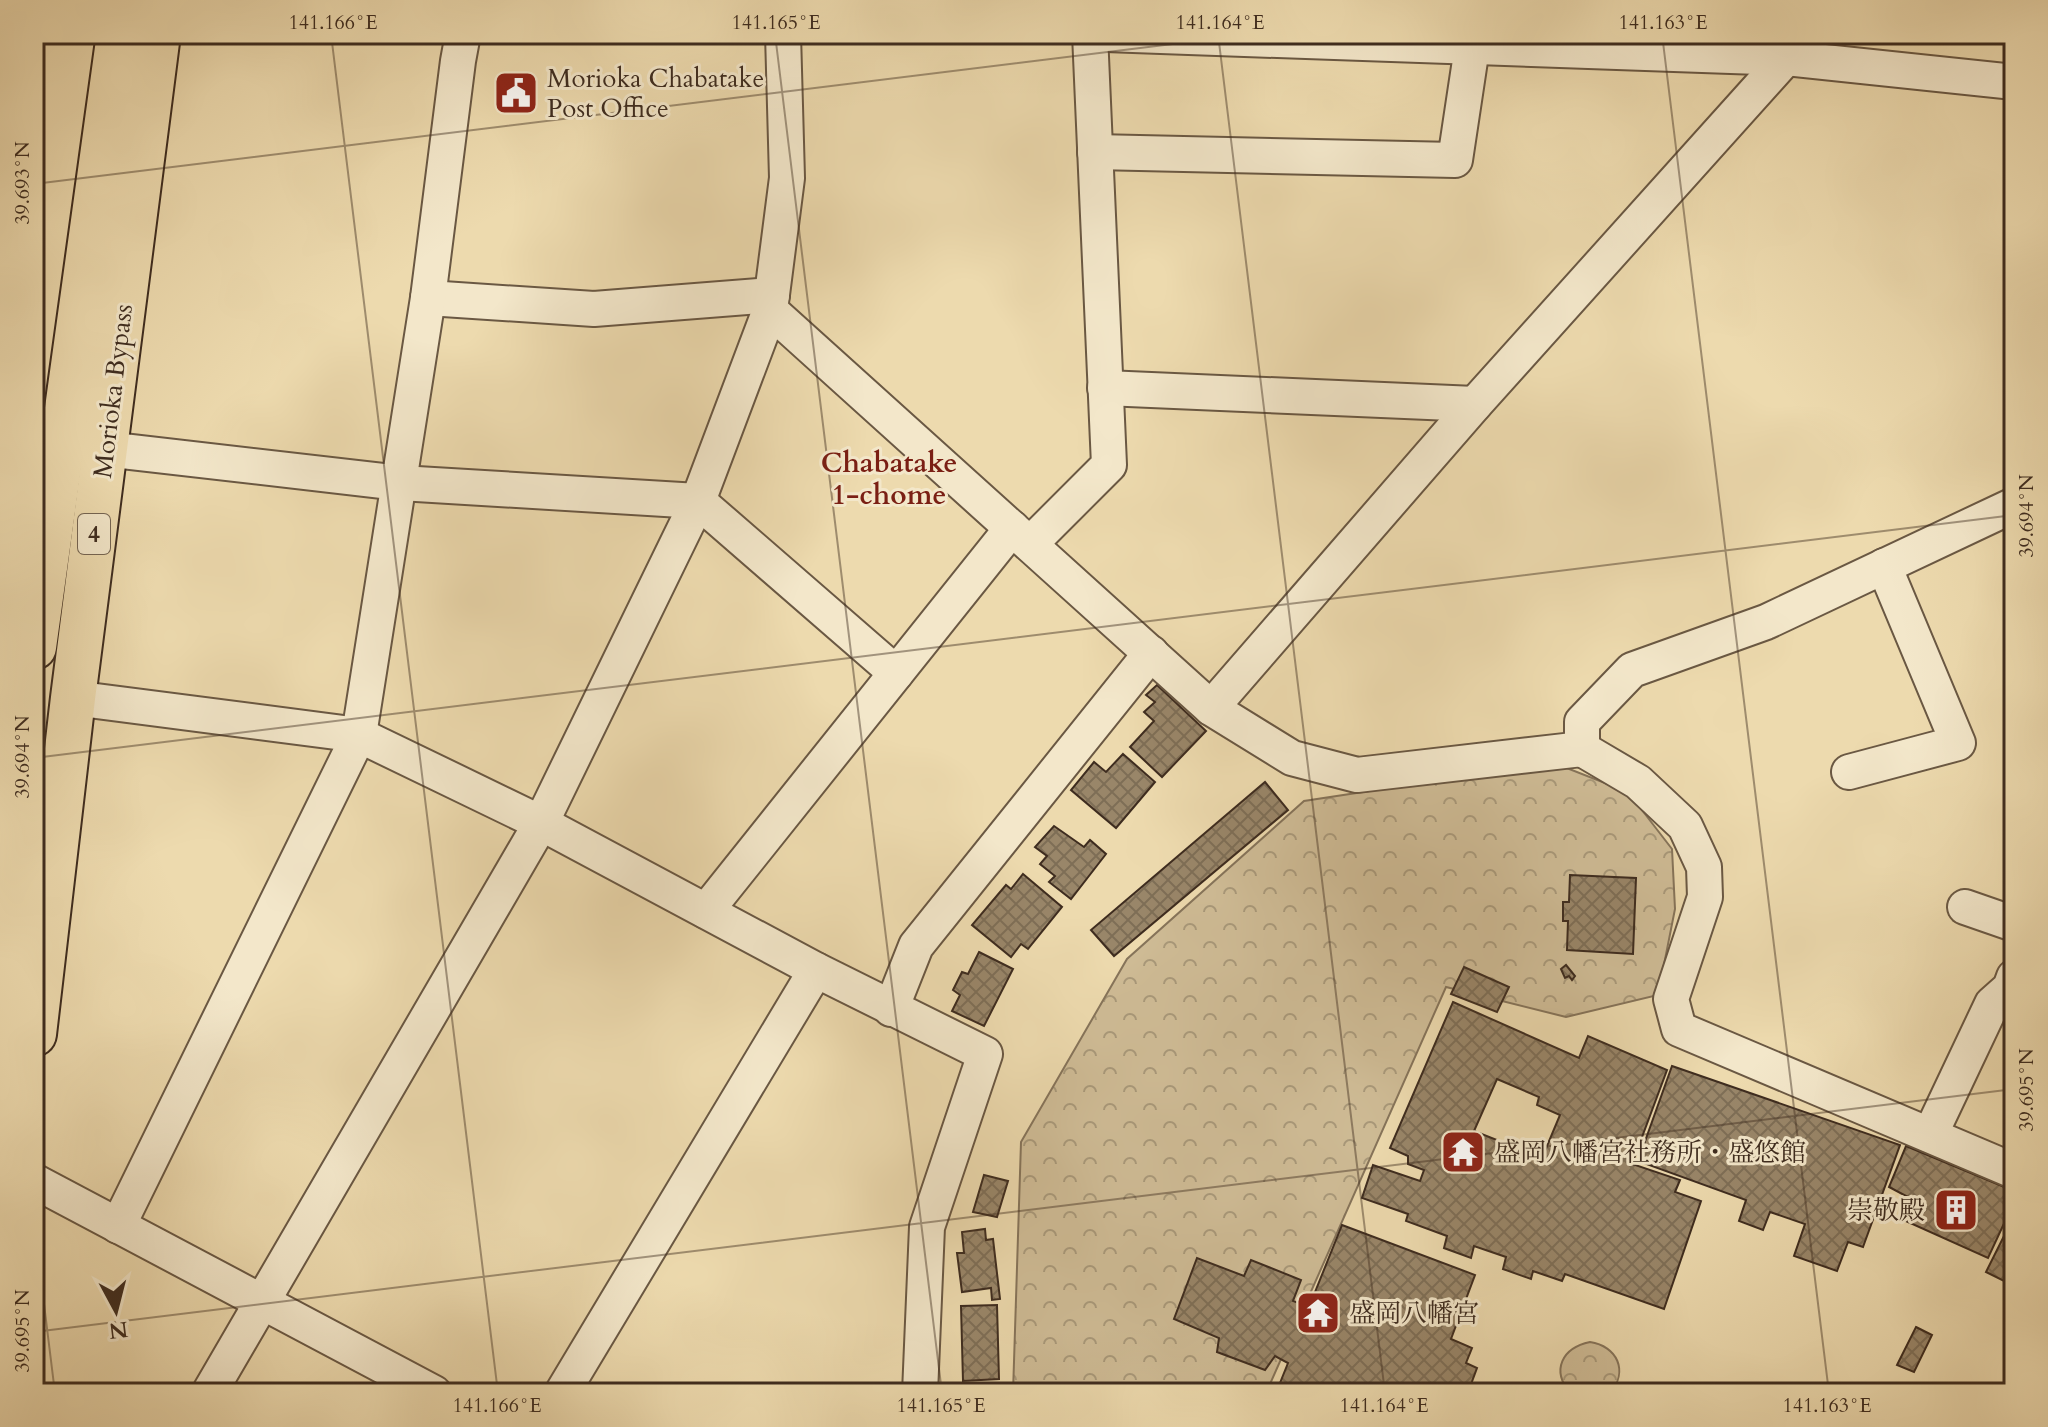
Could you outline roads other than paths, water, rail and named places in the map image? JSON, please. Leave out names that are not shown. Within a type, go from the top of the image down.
[{"type":"highway","name":"Morioka Bypass","points":[[34,647],[119,34]]},
{"type":"highway","name":"Morioka Bypass","points":[[34,1034],[73,698],[158,34]]},
{"type":"street","points":[[118,1226],[359,735],[428,298],[463,34]]},
{"type":"street","points":[[209,1393],[541,823],[698,501],[771,302],[787,178],[783,34]]},
{"type":"street","points":[[706,911],[896,673],[1021,536],[1109,465],[1090,34]]},
{"type":"street","points":[[1105,34],[1790,46],[2014,82]]},
{"type":"street","points":[[1095,152],[1455,160],[1473,40]]},
{"type":"street","points":[[1211,708],[1790,46]]},
{"type":"street","points":[[428,298],[594,309],[771,302],[1021,536],[1211,708],[1292,758],[1357,775],[1582,749],[1638,782],[1685,826],[1704,867],[1705,897],[1671,999],[1679,1029],[2014,1171]]},
{"type":"street","points":[[1105,388],[1475,404]]},
{"type":"street","points":[[105,449],[400,483],[698,501],[896,673]]},
{"type":"street","points":[[1582,749],[1582,722],[1632,670],[1766,622],[2014,505]]},
{"type":"street","points":[[1849,772],[1972,743],[1884,566]]},
{"type":"street","points":[[891,1009],[916,946],[1151,653]]},
{"type":"street","points":[[73,698],[359,735],[541,823],[816,970],[985,1054],[927,1227],[920,1393]]},
{"type":"street","points":[[1965,907],[2014,924]]},
{"type":"street","points":[[562,1393],[816,970]]},
{"type":"street","points":[[1930,1135],[1992,1004],[2010,988],[2014,977]]},
{"type":"street","points":[[34,1181],[434,1393]]},
{"type":"place","name":"Morioka Chabatake Post Office","points":[[516,93]]},
{"type":"place","name":"盛岡八幡宮社務所・盛悠館","points":[[1463,1152]]},
{"type":"place","name":"崇敬殿","points":[[1956,1210]]},
{"type":"place","name":"盛岡八幡宮","points":[[1318,1313]]},
{"type":"district","name":"Chabatake 1-chome","points":[[889,479]]}]
